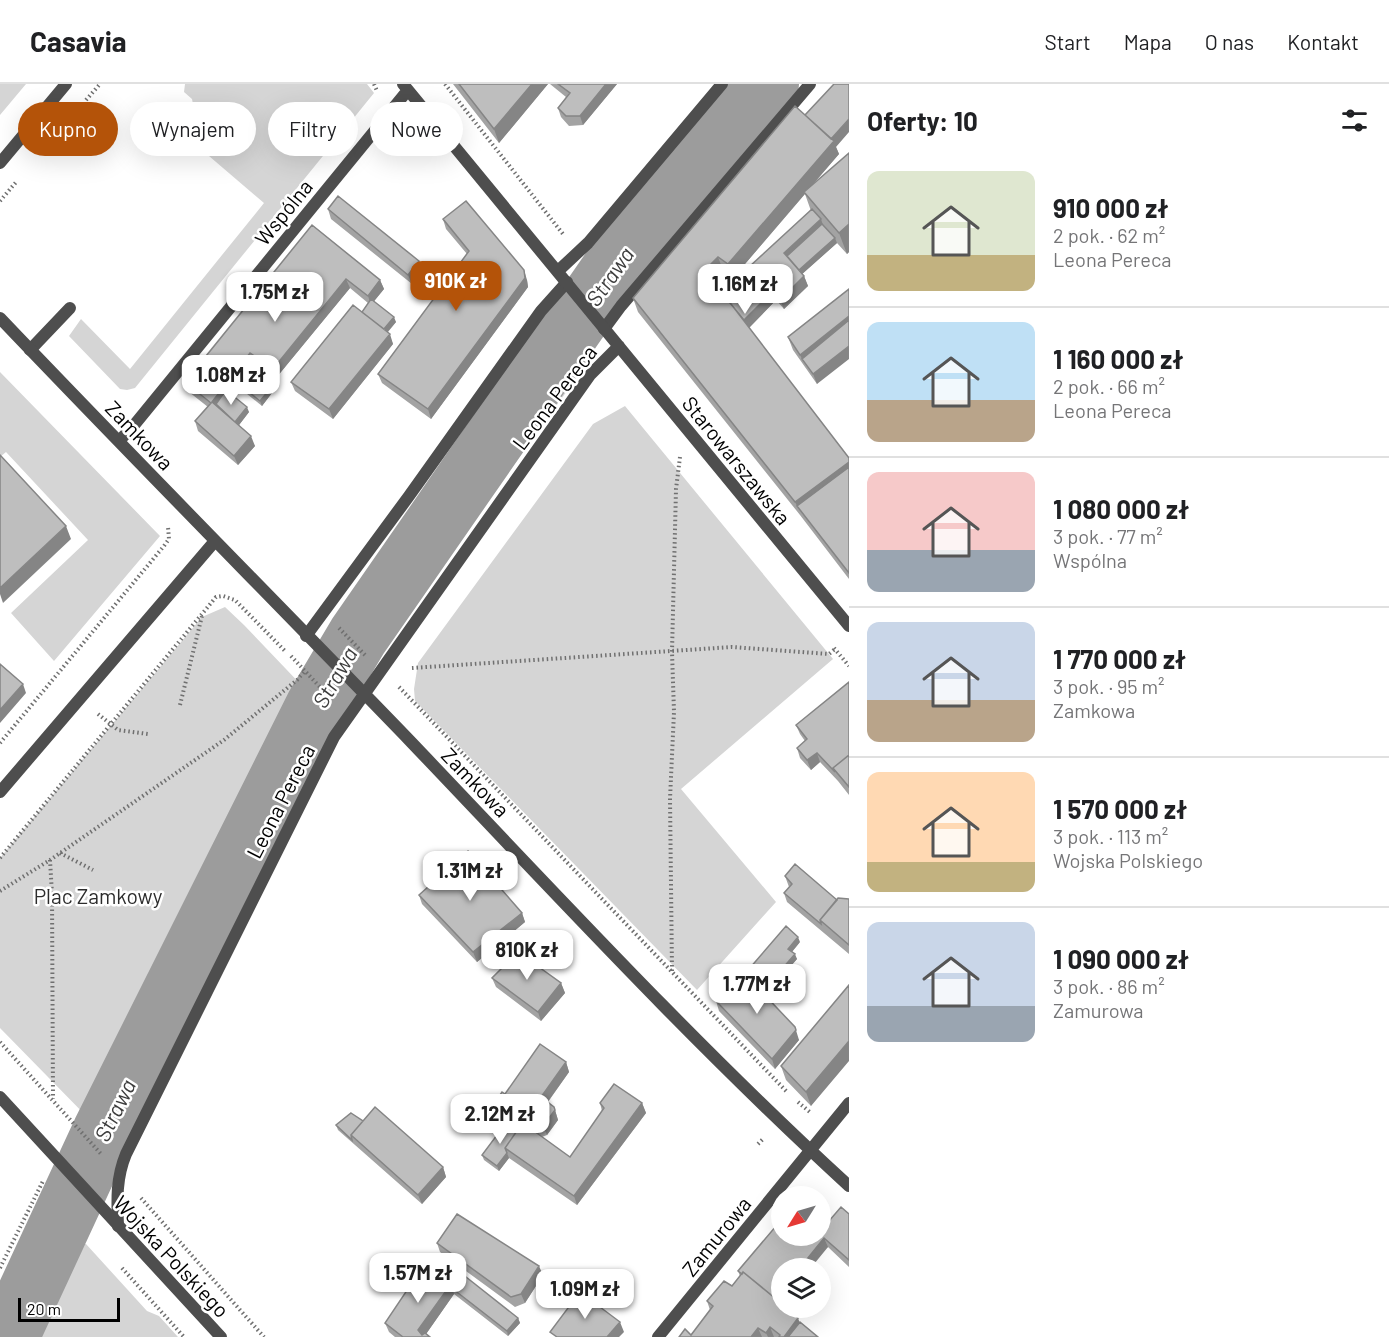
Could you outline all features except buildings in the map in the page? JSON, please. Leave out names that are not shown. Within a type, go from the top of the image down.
[{"type":"street","points":[[0,163],[66,84]]},
{"type":"street","points":[[558,271],[588,243],[722,84]]},
{"type":"street","name":"Leona Pereca","points":[[604,329],[810,84]]},
{"type":"street","points":[[306,636],[541,311],[567,282],[405,87]]},
{"type":"street","name":"Wspólna","points":[[119,441],[405,87]]},
{"type":"street","name":"Starowarszawska","points":[[567,282],[849,626]]},
{"type":"street","points":[[30,350],[70,308]]},
{"type":"street","name":"Zamkowa","points":[[0,318],[684,1027],[778,1122],[849,1186]]},
{"type":"street","name":"Leona Pereca","points":[[118,1226],[116,1169],[334,736],[590,375],[619,346]]},
{"type":"street","points":[[0,792],[215,541]]},
{"type":"street","name":"Wojska Polskiego","points":[[0,1097],[221,1337]]},
{"type":"street","name":"Zamurowa","points":[[658,1337],[849,1103]]},
{"type":"path","points":[[445,84],[562,233]]},
{"type":"path","points":[[672,971],[670,799],[674,712],[672,652],[676,489],[680,456]]},
{"type":"path","points":[[0,743],[164,546]]},
{"type":"path","points":[[0,858],[216,597],[223,596],[235,600],[340,708]]},
{"type":"path","points":[[180,705],[203,612]]},
{"type":"path","points":[[346,635],[372,662]]},
{"type":"path","points":[[405,668],[732,647],[829,654],[835,650]]},
{"type":"path","points":[[0,891],[50,860],[224,740],[305,671]]},
{"type":"path","points":[[403,692],[796,1101],[813,1114]]},
{"type":"path","points":[[81,700],[118,730],[148,734]]},
{"type":"path","points":[[60,853],[93,870]]},
{"type":"path","points":[[50,860],[53,1100]]},
{"type":"path","points":[[0,1042],[264,1337]]},
{"type":"path","points":[[0,1268],[43,1181]]},
{"type":"path","points":[[114,1260],[184,1337]]},
{"type":"green space","points":[[0,84],[26,84],[0,115]]},
{"type":"green space","points":[[185,84],[367,84],[374,93],[358,113],[358,102],[268,102],[268,156],[323,156],[135,388],[120,389],[69,336],[81,319],[130,369],[264,203],[209,156],[256,156],[256,102],[193,102],[184,92]]},
{"type":"green space","points":[[737,84],[750,84],[611,246],[600,263],[592,255]]},
{"type":"green space","points":[[579,345],[590,359],[377,655],[369,648]]},
{"type":"green space","points":[[0,372],[160,536],[54,661],[11,613],[88,540],[6,452],[0,457]]},
{"type":"green space","points":[[625,406],[833,659],[681,789],[776,902],[697,990],[415,701],[414,689],[418,663],[593,424]]},
{"type":"green space","name":"Plac Zamkowy","points":[[225,607],[307,691],[95,1125],[0,1028],[0,858],[202,617]]},
{"type":"green space","points":[[325,708],[333,717],[119,1148],[112,1143],[203,953]]},
{"type":"green space","points":[[57,1244],[86,1244],[147,1311],[159,1316],[178,1337],[15,1337]]},
{"type":"waterway","name":"Strawa","points":[[8,1337],[103,1132],[317,705],[358,636],[627,248],[768,84]]}]
